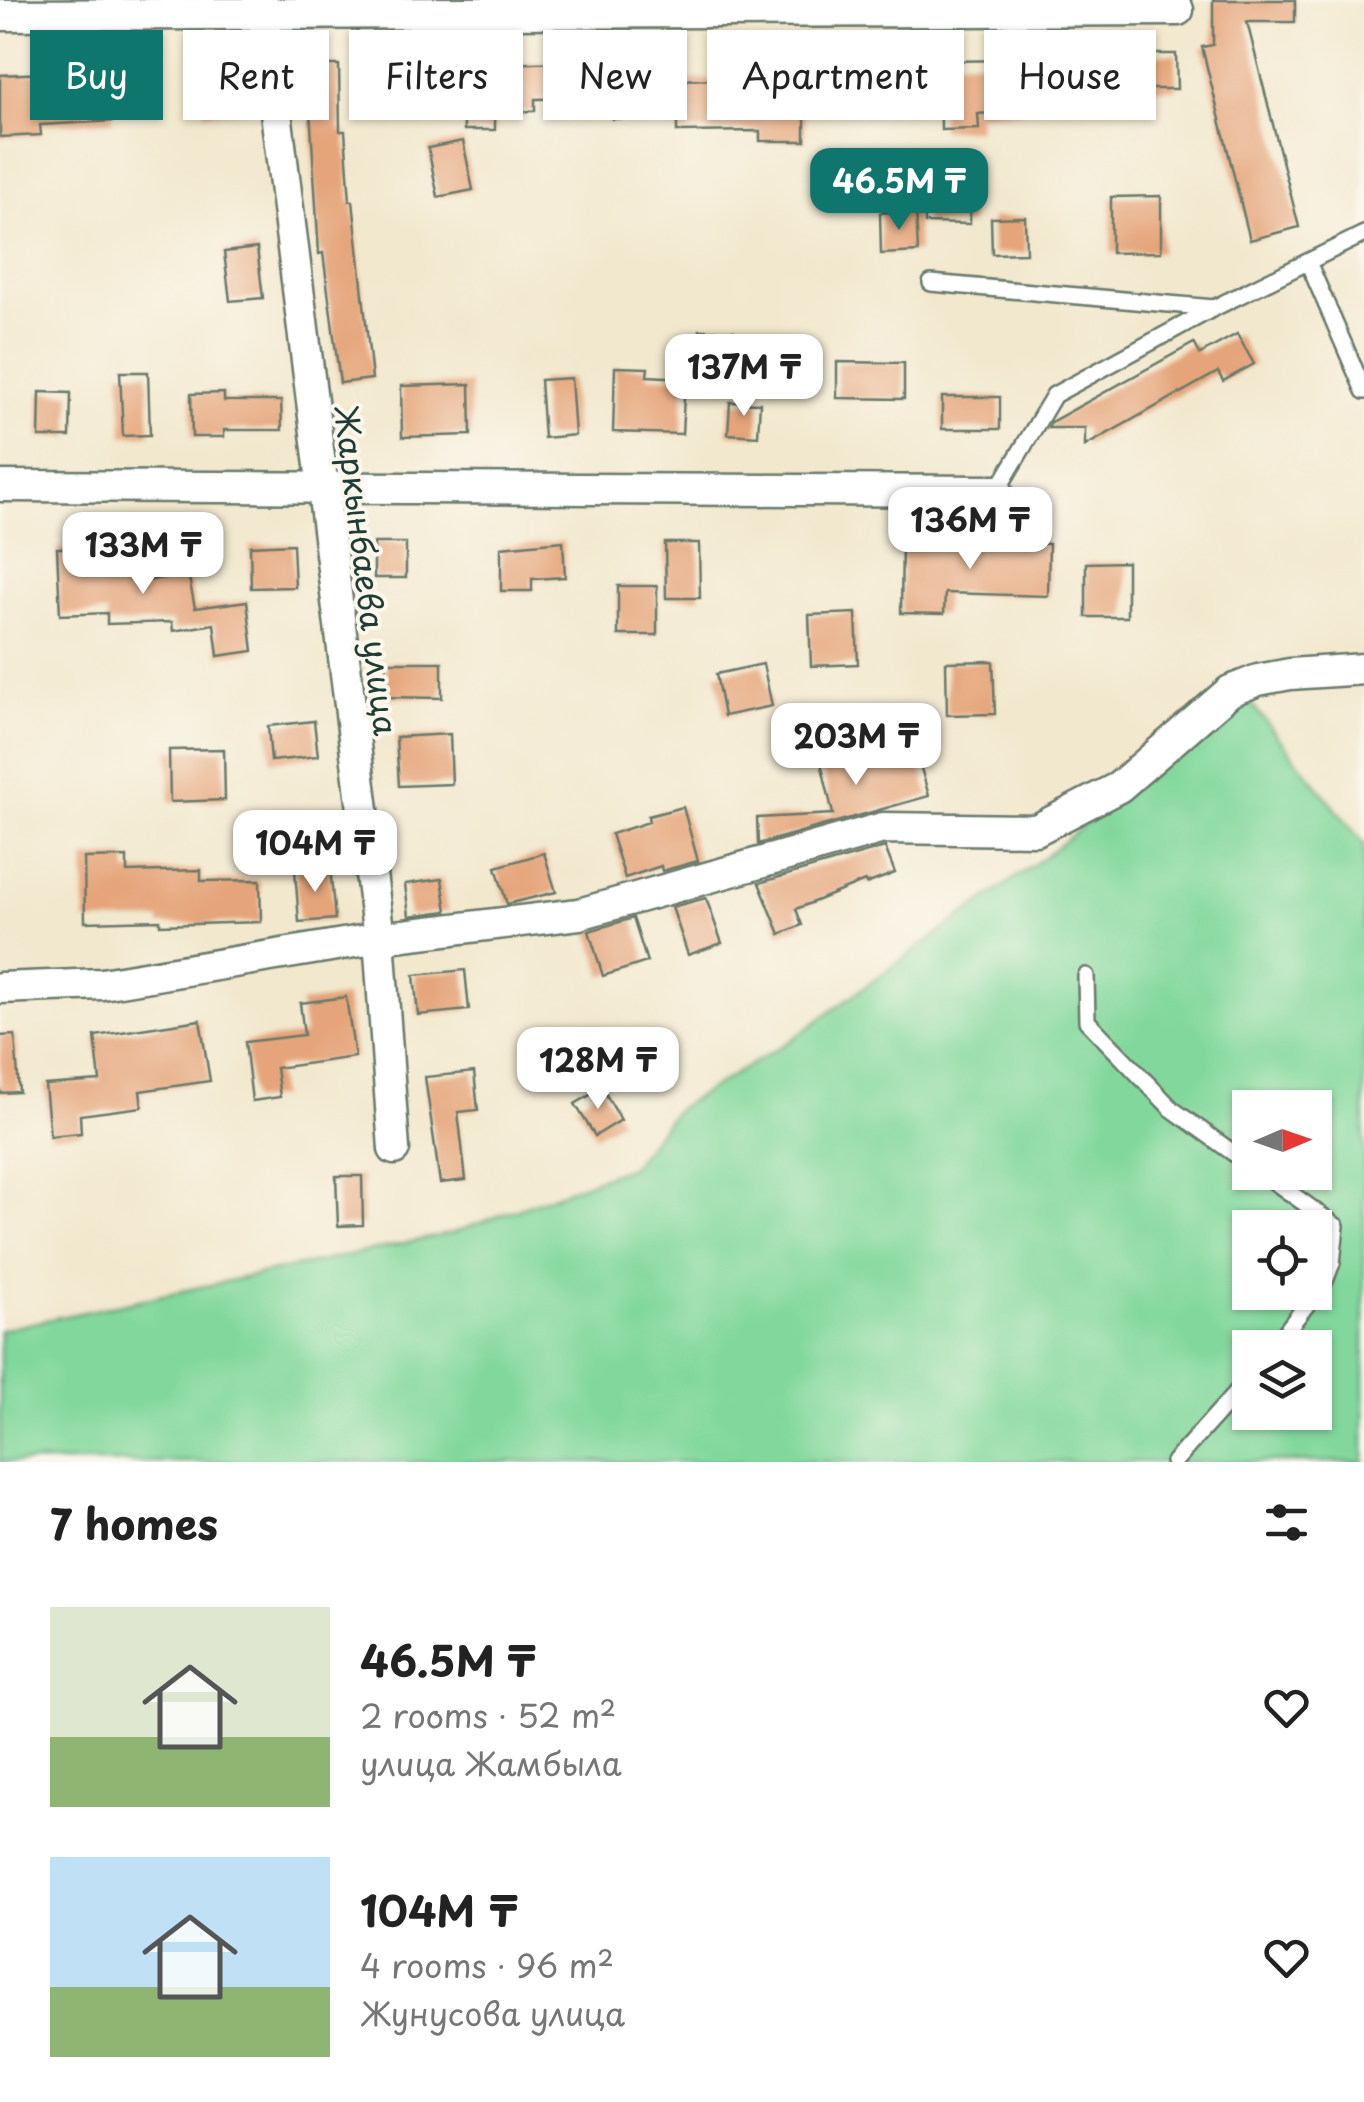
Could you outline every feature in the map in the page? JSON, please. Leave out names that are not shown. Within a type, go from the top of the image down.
[{"type":"street","points":[[0,15],[263,7],[1178,10]]},
{"type":"street","name":"Жаркынбаева улица","points":[[263,7],[378,938],[394,1149]]},
{"type":"street","points":[[0,486],[998,492]]},
{"type":"street","points":[[0,988],[102,984],[378,938],[579,914],[883,828],[1036,830],[1119,787],[1230,691],[1290,674],[1364,669]]},
{"type":"lane","points":[[998,492],[1054,395],[1214,308],[1364,234]]},
{"type":"lane","points":[[1308,262],[1364,390]]},
{"type":"lane","points":[[931,282],[1214,308]]},
{"type":"lane","points":[[1086,976],[1087,1021],[1172,1108],[1232,1152]]},
{"type":"lane","points":[[1286,1190],[1336,1226],[1332,1263],[1325,1280],[1287,1330]]},
{"type":"lane","points":[[1174,1462],[1232,1397]]},
{"type":"green space","points":[[1245,696],[1364,844],[1364,1462],[0,1462],[0,1330],[453,1233],[630,1167],[677,1109],[790,1041],[1043,858]]},
{"type":"building","points":[[1213,0],[1295,0],[1295,22],[1247,22],[1299,227],[1250,240],[1202,47],[1213,45]]},
{"type":"building","points":[[1156,54],[1176,54],[1177,89],[1156,89]]},
{"type":"building","points":[[984,60],[984,114],[978,114],[979,129],[941,130],[941,120],[964,120],[964,61]]},
{"type":"building","points":[[523,63],[543,63],[543,99],[535,99],[535,111],[523,111]]},
{"type":"building","points":[[329,65],[339,65],[340,131],[345,131],[372,379],[340,383],[323,253],[319,254],[311,120],[329,120]]},
{"type":"building","points":[[30,74],[30,120],[113,121],[40,125],[41,135],[0,137],[0,75]]},
{"type":"building","points":[[707,79],[707,120],[805,120],[805,141],[760,141],[760,131],[677,132],[677,120],[687,120],[687,80]]},
{"type":"building","points":[[464,120],[495,120],[495,130],[464,130]]},
{"type":"building","points":[[463,141],[473,190],[438,197],[428,148]]},
{"type":"building","points":[[925,185],[971,185],[970,224],[925,223]]},
{"type":"building","points":[[1161,196],[1161,252],[1111,253],[1111,197]]},
{"type":"building","points":[[916,211],[918,252],[881,254],[880,213]]},
{"type":"building","points":[[1025,217],[1026,253],[992,254],[991,218]]},
{"type":"building","points":[[257,248],[263,298],[230,301],[224,252]]},
{"type":"building","points":[[700,330],[734,331],[731,389],[697,387]]},
{"type":"building","points":[[1237,334],[1254,364],[1223,381],[1218,372],[1085,446],[1085,428],[1048,428],[1051,422],[1194,343],[1200,354]]},
{"type":"building","points":[[837,362],[904,363],[904,399],[837,398]]},
{"type":"building","points":[[615,367],[648,368],[647,376],[685,378],[682,434],[613,432]]},
{"type":"building","points":[[120,372],[148,372],[150,435],[123,436]]},
{"type":"building","points":[[571,378],[575,435],[544,438],[540,380]]},
{"type":"building","points":[[470,384],[471,435],[402,437],[401,386]]},
{"type":"building","points":[[40,392],[71,393],[70,437],[39,437]]},
{"type":"building","points":[[224,393],[224,401],[281,401],[282,430],[224,430],[224,437],[192,437],[191,394]]},
{"type":"building","points":[[942,397],[1000,397],[1000,429],[942,429]]},
{"type":"building","points":[[730,402],[760,403],[758,436],[728,434]]},
{"type":"building","points":[[902,540],[1049,544],[1048,596],[945,593],[944,614],[901,613]]},
{"type":"building","points":[[563,541],[565,577],[532,579],[532,591],[501,591],[501,547]]},
{"type":"building","points":[[374,543],[406,543],[406,578],[374,578]]},
{"type":"building","points":[[665,543],[699,543],[700,598],[666,598]]},
{"type":"building","points":[[293,544],[295,587],[251,588],[250,546]]},
{"type":"building","points":[[136,547],[136,583],[188,573],[195,608],[247,601],[253,651],[218,656],[214,624],[173,631],[172,622],[107,624],[107,613],[60,615],[57,548]]},
{"type":"building","points":[[1127,562],[1127,617],[1086,617],[1086,563]]},
{"type":"building","points":[[618,586],[657,586],[657,635],[618,635]]},
{"type":"building","points":[[856,613],[858,664],[811,666],[809,615]]},
{"type":"building","points":[[993,661],[995,714],[947,715],[946,662]]},
{"type":"building","points":[[386,662],[442,662],[442,698],[386,697]]},
{"type":"building","points":[[763,664],[772,706],[724,716],[716,674]]},
{"type":"building","points":[[314,721],[318,756],[271,761],[268,726]]},
{"type":"building","points":[[450,734],[452,784],[399,786],[396,737]]},
{"type":"building","points":[[873,741],[877,758],[915,747],[929,796],[758,844],[757,818],[833,814],[819,754]]},
{"type":"building","points":[[224,749],[225,800],[170,802],[169,750]]},
{"type":"building","points":[[683,807],[698,861],[662,871],[661,866],[625,878],[611,834],[649,822],[648,816]]},
{"type":"building","points":[[885,847],[895,873],[796,909],[802,925],[780,934],[759,883]]},
{"type":"building","points":[[544,853],[556,892],[507,904],[496,867]]},
{"type":"building","points":[[127,857],[127,872],[201,870],[201,881],[260,880],[261,922],[85,922],[84,858]]},
{"type":"building","points":[[330,867],[335,919],[299,922],[295,870]]},
{"type":"building","points":[[442,879],[447,911],[409,916],[405,884]]},
{"type":"building","points":[[706,898],[722,943],[688,955],[672,907]]},
{"type":"building","points":[[633,918],[647,962],[603,976],[589,931]]},
{"type":"building","points":[[465,970],[469,1010],[418,1015],[414,975]]},
{"type":"building","points":[[346,997],[355,1057],[276,1068],[280,1097],[252,1101],[245,1042],[304,1035],[300,1003]]},
{"type":"building","points":[[200,1020],[210,1081],[140,1091],[142,1107],[80,1115],[81,1133],[50,1136],[45,1085],[100,1081],[95,1036]]},
{"type":"building","points":[[15,1035],[19,1092],[0,1093],[0,1036]]},
{"type":"building","points":[[474,1072],[478,1110],[458,1112],[466,1180],[440,1183],[425,1077]]},
{"type":"building","points":[[602,1088],[621,1120],[595,1136],[575,1104]]},
{"type":"building","points":[[336,1176],[362,1176],[363,1225],[338,1226]]}]
